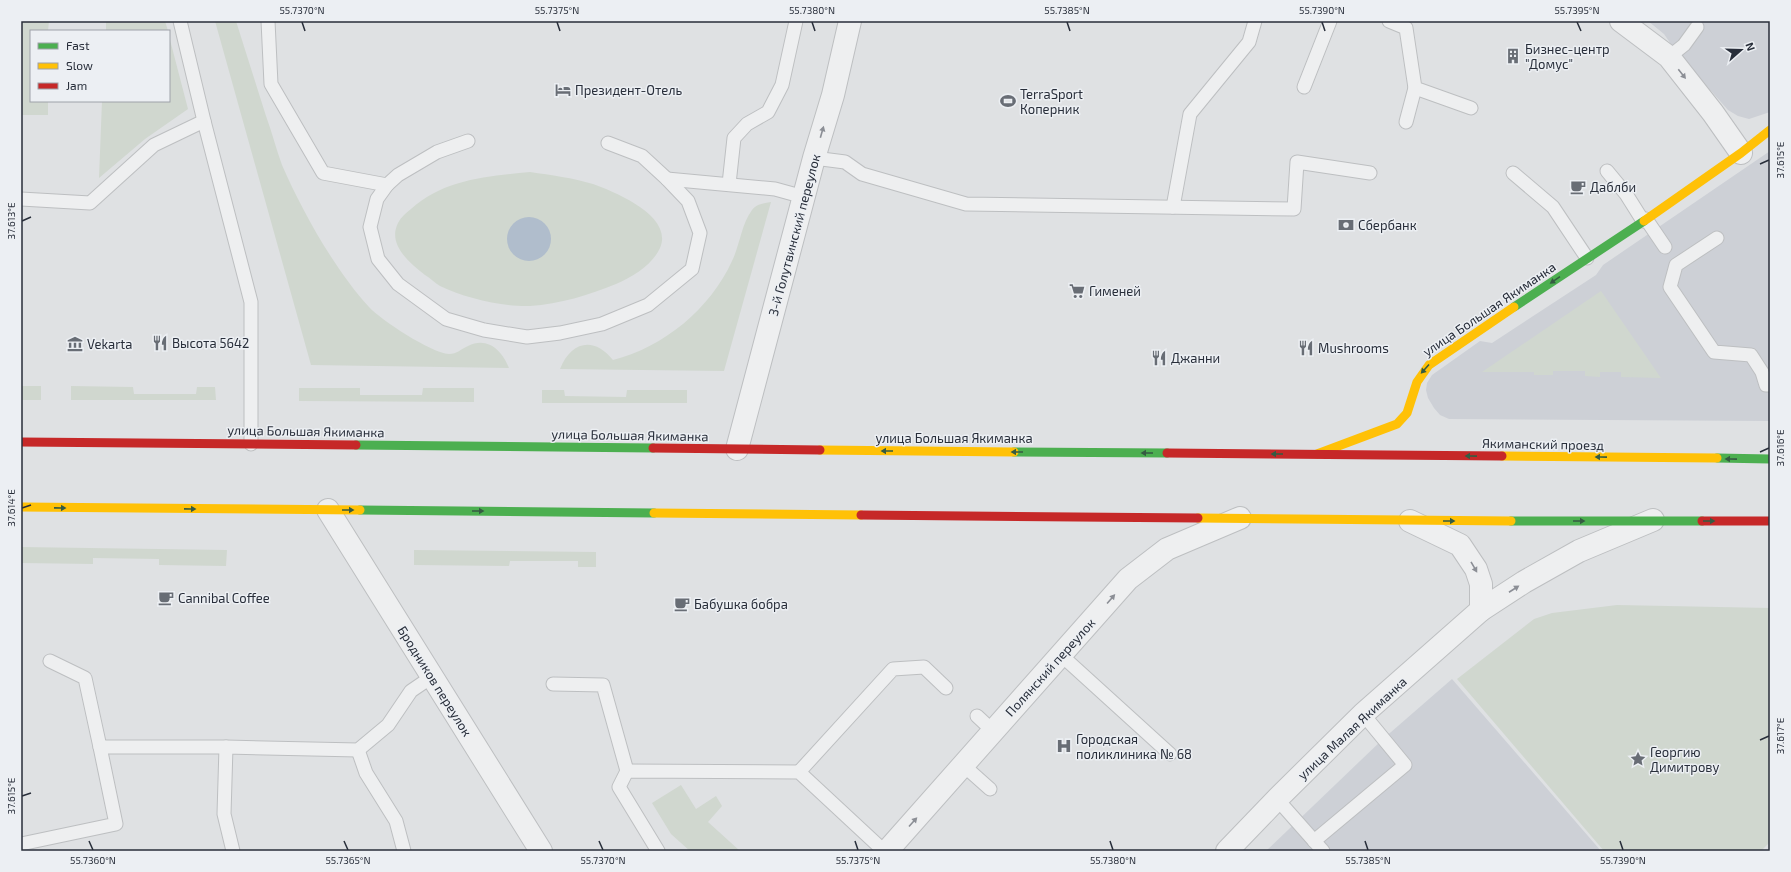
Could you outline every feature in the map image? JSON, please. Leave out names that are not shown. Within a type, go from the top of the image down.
[{"type":"main road","name":"улица Большая Якиманка","points":[[21,442],[1316,454],[1397,424],[1404,418],[1411,407],[1414,390],[1421,374],[1432,362],[1645,220],[1741,153],[1770,130]]},
{"type":"main road","name":"Якиманский проезд","points":[[1316,454],[1770,460]]},
{"type":"main road","points":[[21,507],[1240,518],[1410,521],[1770,521]]},
{"type":"street","name":"3-й Голутвинский переулок","points":[[737,449],[814,158],[833,95],[850,21]]},
{"type":"street","points":[[1621,21],[1669,57],[1713,113],[1741,153]]},
{"type":"street","name":"Бродников переулок","points":[[328,510],[541,851]]},
{"type":"street","name":"Полянский переулок","points":[[886,851],[1128,579],[1167,549],[1240,518]]},
{"type":"street","name":"улица Малая Якиманка","points":[[1228,851],[1277,799],[1363,714],[1481,610],[1524,582],[1579,551],[1653,520]]},
{"type":"street","points":[[1410,521],[1460,545],[1476,569],[1481,584],[1481,610]]},
{"type":"lane","points":[[180,21],[204,121],[251,302],[251,444]]},
{"type":"lane","points":[[268,21],[271,84],[323,172],[387,185]]},
{"type":"lane","points":[[729,184],[734,138],[747,124],[768,112],[782,85],[796,21]]},
{"type":"lane","points":[[1173,208],[1190,114],[1249,42],[1255,21]]},
{"type":"lane","points":[[1304,87],[1330,21]]},
{"type":"lane","points":[[1389,21],[1406,28],[1415,88],[1406,122]]},
{"type":"lane","points":[[1669,57],[1684,45],[1697,26]]},
{"type":"lane","points":[[1415,88],[1471,108]]},
{"type":"lane","points":[[21,199],[90,203],[154,145],[204,121]]},
{"type":"lane","points":[[468,141],[437,152],[398,175],[387,185],[376,199],[370,227],[378,258],[398,284],[446,319],[484,330],[527,337],[560,333],[602,324],[648,305],[692,269],[700,234],[688,201],[642,156],[608,143]]},
{"type":"lane","points":[[814,158],[844,162],[862,174],[966,204],[1294,209],[1297,162],[1370,173]]},
{"type":"lane","points":[[1607,171],[1665,247]]},
{"type":"lane","points":[[1513,173],[1553,207],[1588,258]]},
{"type":"lane","points":[[667,179],[775,189],[804,197]]},
{"type":"lane","points":[[1717,238],[1676,265],[1670,287],[1714,352],[1752,355],[1762,372],[1766,384],[1770,385]]},
{"type":"lane","points":[[1061,655],[1170,754]]},
{"type":"lane","points":[[21,844],[116,824],[85,678],[50,661]]},
{"type":"lane","points":[[799,772],[893,669],[924,667],[946,688]]},
{"type":"lane","points":[[100,747],[226,747],[358,750],[388,725],[411,691],[432,676]]},
{"type":"lane","points":[[553,684],[603,685],[627,771],[619,787],[658,851]]},
{"type":"lane","points":[[1314,841],[1404,765],[1363,714]]},
{"type":"lane","points":[[977,716],[993,731]]},
{"type":"lane","points":[[226,747],[224,814],[233,851]]},
{"type":"lane","points":[[358,750],[366,773],[396,821],[404,851]]},
{"type":"lane","points":[[963,765],[990,789]]},
{"type":"lane","points":[[627,771],[799,772],[886,851]]},
{"type":"lane","points":[[1277,799],[1323,851]]},
{"type":"shaded area","points":[[21,21],[49,21],[48,30],[30,30],[30,102],[48,102],[48,115],[21,115]]},
{"type":"shaded area","points":[[106,21],[165,21],[168,30],[106,30]]},
{"type":"shaded area","points":[[215,21],[236,21],[282,165],[299,201],[320,239],[356,292],[375,313],[384,320],[431,348],[452,354],[475,343],[487,344],[498,350],[509,368],[311,365]]},
{"type":"shaded area","points":[[1648,21],[1770,21],[1770,112],[1749,119],[1738,116],[1728,110],[1675,50],[1664,34]]},
{"type":"shaded area","points":[[170,40],[188,109],[145,139],[99,178],[102,102],[170,102]]},
{"type":"shaded area","points":[[1770,151],[1770,421],[1449,419],[1440,415],[1434,408],[1428,398],[1426,390],[1427,383],[1432,375],[1480,341],[1492,343],[1596,275],[1603,265]]},
{"type":"shaded area","points":[[530,172],[570,178],[593,184],[628,199],[651,216],[659,226],[662,236],[660,248],[657,254],[647,265],[629,278],[595,292],[552,303],[520,306],[472,298],[440,286],[413,265],[402,253],[395,239],[395,231],[398,223],[405,214],[424,199],[452,185],[467,181],[498,175]]},
{"type":"shaded area","points":[[771,202],[724,371],[560,369],[570,352],[584,345],[598,347],[606,352],[613,360],[650,346],[683,324],[698,310],[723,279],[735,255],[745,222],[752,210],[758,205]]},
{"type":"shaded area","points":[[1601,291],[1661,378],[1621,377],[1621,372],[1600,372],[1600,377],[1585,376],[1585,371],[1553,371],[1553,375],[1534,375],[1534,372],[1482,372]]},
{"type":"shaded area","points":[[21,386],[41,386],[41,400],[21,400]]},
{"type":"shaded area","points":[[71,386],[133,387],[134,394],[196,394],[197,387],[215,387],[216,400],[71,400]]},
{"type":"shaded area","points":[[299,388],[360,388],[360,395],[422,395],[423,388],[474,388],[474,402],[299,401]]},
{"type":"shaded area","points":[[542,390],[564,390],[565,396],[626,397],[627,390],[687,390],[687,403],[542,403]]},
{"type":"shaded area","points":[[21,547],[227,550],[226,566],[159,565],[159,559],[93,558],[93,564],[21,563]]},
{"type":"shaded area","points":[[414,550],[596,552],[596,567],[578,567],[578,561],[510,561],[509,566],[414,565]]},
{"type":"shaded area","points":[[1617,605],[1770,608],[1770,842],[1761,851],[1604,851],[1457,679],[1534,619],[1552,613]]},
{"type":"shaded area","points":[[1452,679],[1601,851],[1266,851],[1383,739]]},
{"type":"shaded area","points":[[681,785],[696,809],[716,796],[722,806],[708,822],[740,851],[690,851],[671,834],[652,803]]},
{"type":"water","points":[[529,217],[541,221],[547,227],[551,239],[547,251],[541,257],[529,261],[517,257],[511,251],[507,239],[511,227],[517,221]]},
{"type":"traffic: fast","points":[[1514,307],[1644,221]]},
{"type":"traffic: fast","points":[[356,445],[653,448]]},
{"type":"traffic: fast","points":[[1014,452],[1167,453]]},
{"type":"traffic: fast","points":[[1717,458],[1770,459]]},
{"type":"traffic: fast","points":[[360,510],[654,513]]},
{"type":"traffic: fast","points":[[1511,521],[1702,521]]},
{"type":"traffic: slow","points":[[1644,221],[1741,153],[1770,130]]},
{"type":"traffic: slow","points":[[1317,454],[1397,424],[1407,413],[1417,382],[1429,365],[1514,307]]},
{"type":"traffic: slow","points":[[820,450],[1014,452]]},
{"type":"traffic: slow","points":[[1502,456],[1717,458]]},
{"type":"traffic: slow","points":[[21,507],[360,510]]},
{"type":"traffic: slow","points":[[654,513],[861,515]]},
{"type":"traffic: slow","points":[[1198,518],[1511,521]]},
{"type":"traffic: jam","points":[[21,442],[356,445]]},
{"type":"traffic: jam","points":[[653,448],[820,450]]},
{"type":"traffic: jam","points":[[1167,453],[1502,456]]},
{"type":"traffic: jam","points":[[861,515],[1198,518]]},
{"type":"traffic: jam","points":[[1702,521],[1770,521]]},
{"type":"place","name":"Бизнес-центр \"Домус\"","points":[[1513,56]]},
{"type":"place","name":"Президент-Отель","points":[[563,90]]},
{"type":"place","name":"TerraSport Коперник","points":[[1008,101]]},
{"type":"place","name":"Даблби","points":[[1578,187]]},
{"type":"place","name":"Сбербанк","points":[[1346,225]]},
{"type":"place","name":"Гименей","points":[[1077,291]]},
{"type":"place","name":"Высота 5642","points":[[160,343]]},
{"type":"place","name":"Vekarta","points":[[75,344]]},
{"type":"place","name":"Mushrooms","points":[[1306,348]]},
{"type":"place","name":"Джанни","points":[[1159,358]]},
{"type":"place","name":"Cannibal Coffee","points":[[166,598]]},
{"type":"place","name":"Бабушка бобра","points":[[682,604]]},
{"type":"place","name":"Городская поликлиника № 68","points":[[1064,746]]},
{"type":"place","name":"Георгию Димитрову","points":[[1638,759]]}]
